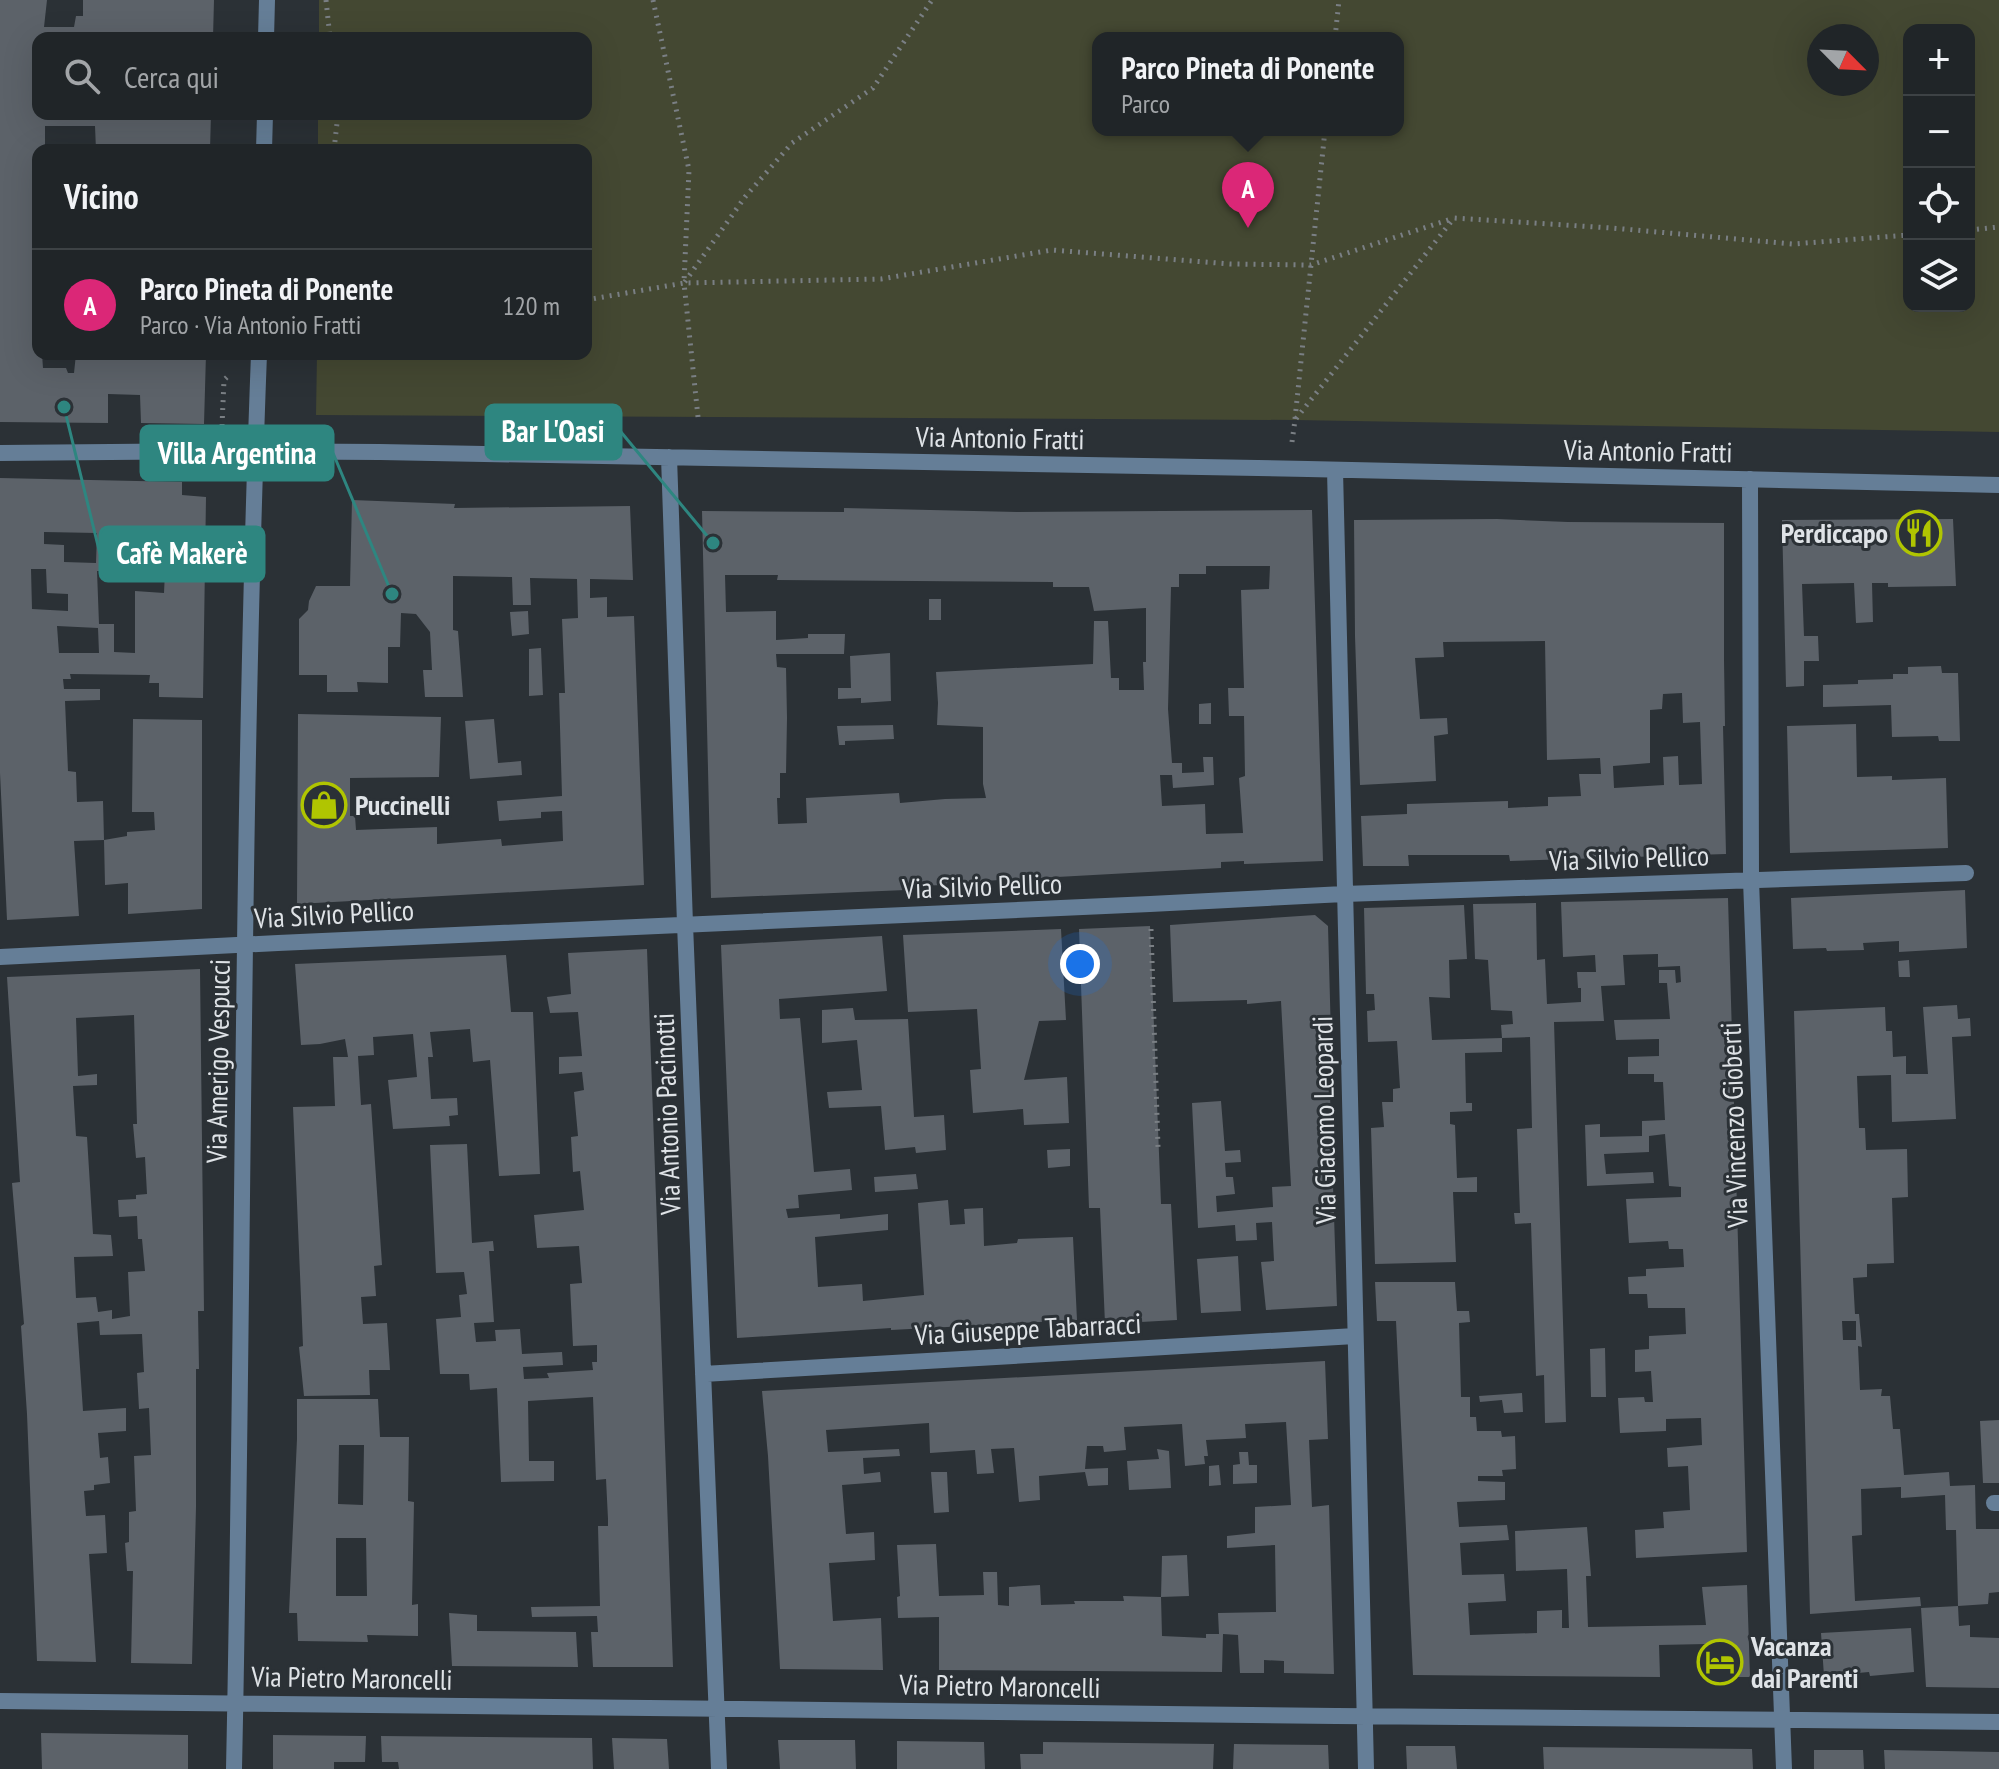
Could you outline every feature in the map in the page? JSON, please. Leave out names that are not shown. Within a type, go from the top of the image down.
[{"type":"street","points":[[266,32],[267,0]]},
{"type":"street","points":[[264,144],[265,120]]},
{"type":"street","name":"Via Amerigo Vespucci","points":[[234,1769],[246,944],[259,360]]},
{"type":"street","name":"Via Antonio Fratti","points":[[0,453],[256,451],[669,457],[1999,485]]},
{"type":"street","name":"Via Antonio Pacinotti","points":[[669,457],[719,1769]]},
{"type":"street","name":"Via Giacomo Leopardi","points":[[1335,470],[1366,1769]]},
{"type":"street","name":"Via Vincenzo Gioberti","points":[[1750,479],[1751,880],[1784,1769]]},
{"type":"street","name":"Via Silvio Pellico","points":[[0,957],[1344,894],[1966,873]]},
{"type":"street","name":"Via Giuseppe Tabarracci","points":[[703,1374],[1355,1336]]},
{"type":"street","name":"Via Pietro Maroncelli","points":[[0,1701],[1999,1722]]},
{"type":"path","points":[[326,0],[329,32]]},
{"type":"path","points":[[653,0],[689,170],[684,283],[698,417]]},
{"type":"path","points":[[684,283],[745,197],[792,143],[873,88],[932,0]]},
{"type":"path","points":[[1336,32],[1339,0]]},
{"type":"path","points":[[335,144],[337,120]]},
{"type":"path","points":[[1289,469],[1324,136]]},
{"type":"path","points":[[592,299],[684,283],[881,279],[1052,250],[1230,264],[1311,265],[1454,218],[1793,244],[1903,235]]},
{"type":"path","points":[[1295,420],[1454,218]]},
{"type":"path","points":[[1975,229],[1999,227]]},
{"type":"path","points":[[1150,904],[1158,1147]]},
{"type":"green space","points":[[319,0],[1999,0],[1999,432],[1295,420],[316,415],[317,360],[592,360],[592,144],[318,144],[318,120],[592,120],[592,32],[319,32]]},
{"type":"building","points":[[0,0],[47,0],[44,27],[74,27],[76,16],[83,16],[83,0],[214,0],[213,32],[32,32],[32,120],[211,120],[210,144],[96,144],[95,126],[45,126],[45,144],[32,144],[32,360],[42,360],[43,368],[66,368],[68,373],[74,373],[75,360],[206,360],[204,424],[141,423],[140,395],[108,394],[108,423],[0,422]]},
{"type":"building","points":[[0,478],[182,482],[182,495],[206,497],[203,698],[159,697],[159,683],[149,683],[150,675],[70,674],[71,679],[63,679],[64,689],[100,689],[100,700],[65,701],[68,771],[76,772],[77,802],[103,801],[104,840],[74,841],[79,916],[7,920],[0,773]],"holes":[[[44,532],[97,533],[96,563],[64,562],[64,545],[44,544]],[[114,536],[160,541],[160,549],[166,550],[164,593],[135,591],[135,653],[114,652],[114,624],[99,624],[97,571],[114,571]],[[31,569],[46,569],[47,593],[68,594],[68,611],[32,609]],[[57,626],[98,628],[99,653],[59,653]]]},
{"type":"building","points":[[352,500],[455,504],[454,508],[630,506],[633,580],[590,579],[590,598],[607,597],[607,617],[634,616],[644,885],[297,904],[298,714],[441,717],[439,777],[350,778],[350,816],[355,816],[356,830],[437,827],[437,844],[501,839],[502,846],[563,841],[562,811],[541,812],[541,818],[499,821],[497,801],[562,796],[559,693],[565,693],[562,619],[578,618],[577,579],[530,578],[531,605],[513,605],[512,577],[453,576],[453,630],[458,631],[463,697],[425,697],[423,670],[432,670],[430,632],[416,614],[401,613],[400,647],[388,647],[388,683],[357,682],[358,692],[327,692],[327,675],[299,675],[299,619],[308,610],[316,586],[350,586]]},
{"type":"building","points":[[844,508],[1017,512],[1312,510],[1323,861],[1221,862],[1221,868],[947,883],[910,886],[906,890],[711,898],[702,511],[844,512]],"holes":[[[1206,566],[1270,566],[1269,589],[1241,590],[1244,688],[1228,688],[1229,716],[1244,716],[1245,776],[1239,778],[1243,833],[1206,834],[1205,804],[1162,806],[1160,775],[1172,775],[1173,788],[1214,785],[1213,757],[1203,757],[1204,772],[1182,773],[1182,763],[1172,763],[1168,709],[1171,587],[1179,587],[1179,574],[1206,574]],[[725,575],[778,575],[777,580],[1053,582],[1053,587],[1089,587],[1094,611],[1146,608],[1144,690],[1119,690],[1119,678],[1111,678],[1108,621],[1094,621],[1093,664],[936,672],[937,725],[983,727],[983,784],[986,798],[900,803],[899,793],[806,798],[807,823],[778,824],[780,773],[786,773],[787,718],[786,668],[777,667],[776,654],[844,654],[845,634],[808,634],[808,638],[776,640],[776,611],[726,612]]]},
{"type":"building","points":[[1953,519],[1956,586],[1888,587],[1888,583],[1872,583],[1873,622],[1856,623],[1854,583],[1802,584],[1804,636],[1818,636],[1819,661],[1804,661],[1804,686],[1786,687],[1782,520]]},
{"type":"building","points":[[1354,520],[1724,523],[1726,854],[1510,861],[1509,855],[1408,855],[1409,866],[1363,866],[1361,816],[1407,814],[1407,804],[1508,801],[1508,808],[1548,806],[1548,797],[1581,796],[1579,774],[1601,774],[1600,758],[1547,760],[1545,641],[1443,642],[1444,657],[1415,658],[1420,719],[1447,718],[1448,734],[1434,736],[1436,781],[1360,785]],"holes":[[[1682,693],[1683,723],[1700,722],[1702,784],[1679,785],[1678,756],[1663,757],[1664,785],[1614,788],[1613,766],[1650,763],[1650,710],[1662,709],[1663,694]]]},
{"type":"building","points":[[929,599],[941,599],[941,620],[929,620]]},
{"type":"building","points":[[528,611],[529,634],[512,636],[510,612]]},
{"type":"building","points":[[541,648],[543,695],[529,696],[529,649]]},
{"type":"building","points":[[890,653],[891,701],[861,703],[861,698],[838,699],[838,688],[851,688],[850,656]]},
{"type":"building","points":[[1941,666],[1942,673],[1958,673],[1960,741],[1939,741],[1938,736],[1892,737],[1891,705],[1823,707],[1823,685],[1893,679],[1893,674],[1908,674],[1908,667]]},
{"type":"building","points":[[1211,703],[1211,724],[1199,724],[1199,704]]},
{"type":"building","points":[[133,719],[202,720],[202,909],[128,914],[128,883],[105,885],[104,840],[127,836],[127,832],[155,830],[154,812],[132,812]]},
{"type":"building","points":[[494,719],[498,763],[521,761],[522,775],[470,779],[465,721]]},
{"type":"building","points":[[1856,724],[1857,777],[1892,776],[1892,780],[1946,778],[1948,848],[1790,853],[1787,726]]},
{"type":"building","points":[[893,725],[894,739],[845,741],[845,745],[839,745],[837,726]]},
{"type":"building","points":[[1965,890],[1967,948],[1899,952],[1899,941],[1863,943],[1864,950],[1793,949],[1791,898]]},
{"type":"building","points":[[1728,898],[1747,1552],[1636,1558],[1635,1530],[1664,1528],[1663,1512],[1690,1510],[1688,1466],[1668,1467],[1667,1448],[1702,1445],[1701,1418],[1666,1419],[1666,1431],[1620,1433],[1618,1398],[1644,1397],[1645,1402],[1653,1402],[1651,1371],[1635,1372],[1635,1350],[1649,1349],[1649,1336],[1686,1334],[1685,1308],[1648,1308],[1647,1294],[1629,1294],[1628,1277],[1646,1276],[1646,1269],[1684,1267],[1683,1249],[1669,1249],[1668,1241],[1629,1243],[1626,1199],[1681,1197],[1681,1187],[1669,1186],[1665,1134],[1649,1136],[1649,1152],[1604,1154],[1606,1174],[1653,1172],[1654,1183],[1587,1186],[1585,1125],[1600,1124],[1600,1137],[1642,1136],[1642,1121],[1665,1120],[1663,1082],[1654,1082],[1654,1074],[1628,1074],[1628,1057],[1659,1056],[1659,1039],[1616,1040],[1614,1020],[1670,1019],[1667,983],[1659,983],[1659,970],[1675,970],[1676,983],[1681,982],[1680,966],[1658,967],[1658,954],[1623,955],[1625,985],[1601,986],[1604,1021],[1554,1022],[1566,1422],[1545,1423],[1544,1375],[1536,1376],[1531,1223],[1515,1224],[1514,1213],[1520,1213],[1517,1129],[1532,1128],[1530,1037],[1502,1038],[1501,1025],[1513,1024],[1512,1011],[1491,1010],[1488,960],[1475,959],[1473,904],[1536,903],[1537,960],[1545,959],[1547,1004],[1581,1002],[1577,972],[1596,972],[1595,955],[1563,957],[1561,902]]},
{"type":"building","points":[[1464,905],[1467,959],[1449,960],[1450,998],[1429,997],[1432,1040],[1502,1038],[1502,1052],[1465,1053],[1466,1103],[1472,1103],[1472,1111],[1450,1112],[1450,1124],[1455,1125],[1457,1178],[1477,1177],[1477,1192],[1453,1192],[1456,1262],[1375,1264],[1371,1128],[1384,1127],[1382,1102],[1393,1102],[1393,1089],[1400,1088],[1397,1041],[1368,1042],[1367,1011],[1375,1010],[1374,994],[1366,994],[1364,908]]},
{"type":"building","points":[[1315,915],[1328,926],[1337,1306],[1266,1310],[1261,1262],[1274,1261],[1272,1222],[1256,1223],[1257,1240],[1236,1241],[1235,1225],[1198,1228],[1192,1103],[1221,1101],[1225,1151],[1240,1150],[1241,1162],[1225,1163],[1226,1177],[1233,1177],[1235,1194],[1216,1196],[1217,1212],[1273,1207],[1272,1187],[1291,1186],[1281,1001],[1247,1004],[1247,1000],[1173,1002],[1170,925]]},
{"type":"building","points":[[1150,926],[1161,1204],[1171,1204],[1177,1320],[1105,1324],[1100,1208],[1089,1208],[1079,929]]},
{"type":"building","points":[[1061,929],[1066,1020],[1039,1021],[1024,1080],[1067,1077],[1069,1123],[1024,1125],[1023,1109],[973,1113],[970,1070],[981,1069],[977,1009],[908,1012],[903,935]]},
{"type":"building","points":[[882,936],[887,991],[779,999],[780,1019],[800,1018],[814,1172],[850,1169],[852,1190],[798,1195],[799,1208],[786,1209],[788,1218],[840,1214],[840,1219],[888,1214],[888,1230],[815,1237],[818,1287],[862,1284],[863,1301],[924,1295],[918,1203],[948,1200],[950,1225],[965,1224],[964,1209],[983,1208],[984,1246],[1017,1243],[1018,1239],[1073,1237],[1077,1320],[737,1338],[721,945]]},
{"type":"building","points":[[647,949],[673,1667],[593,1667],[591,1632],[598,1632],[597,1616],[532,1617],[531,1607],[600,1606],[598,1526],[608,1526],[608,1519],[606,1479],[596,1480],[593,1397],[528,1401],[529,1461],[554,1461],[554,1481],[501,1482],[497,1388],[470,1390],[469,1374],[440,1374],[436,1319],[461,1317],[459,1295],[467,1294],[464,1272],[436,1273],[430,1145],[467,1144],[472,1243],[493,1241],[494,1251],[489,1251],[494,1322],[474,1323],[476,1342],[496,1341],[495,1330],[520,1329],[522,1354],[562,1352],[563,1365],[523,1367],[524,1379],[549,1378],[547,1373],[593,1370],[592,1362],[597,1362],[597,1345],[573,1346],[570,1284],[582,1283],[579,1246],[537,1248],[534,1215],[584,1210],[580,1171],[573,1172],[571,1137],[578,1136],[574,1092],[584,1090],[582,1072],[559,1074],[559,1057],[582,1056],[578,1012],[550,1013],[547,997],[571,994],[568,953]]},
{"type":"building","points":[[506,955],[511,1012],[533,1012],[540,1174],[499,1176],[490,1060],[473,1062],[470,1029],[430,1032],[433,1057],[428,1057],[431,1099],[457,1098],[458,1115],[449,1116],[450,1126],[393,1129],[388,1080],[417,1077],[413,1034],[373,1037],[374,1055],[358,1056],[361,1105],[371,1104],[382,1265],[374,1266],[376,1296],[361,1297],[363,1324],[387,1323],[390,1370],[369,1370],[370,1395],[304,1396],[299,1347],[303,1346],[293,1107],[335,1106],[333,1057],[348,1057],[345,1039],[301,1045],[295,964]]},
{"type":"building","points":[[1909,960],[1910,977],[1899,977],[1898,961]]},
{"type":"building","points":[[200,969],[204,1311],[198,1311],[199,1369],[196,1369],[192,1664],[131,1663],[133,1571],[127,1571],[125,1543],[129,1542],[129,1512],[136,1511],[134,1456],[151,1455],[149,1408],[139,1409],[137,1373],[144,1372],[142,1334],[100,1335],[99,1321],[77,1323],[83,1411],[126,1408],[126,1431],[98,1433],[100,1458],[108,1457],[110,1483],[94,1485],[94,1490],[84,1491],[86,1516],[105,1515],[107,1553],[89,1554],[96,1662],[37,1661],[21,1326],[24,1324],[12,1183],[20,1182],[7,977]],"holes":[[[134,1015],[137,1124],[133,1124],[136,1158],[145,1157],[147,1194],[136,1195],[136,1199],[118,1200],[119,1217],[137,1216],[145,1271],[128,1272],[130,1316],[112,1319],[112,1310],[98,1312],[96,1297],[76,1298],[74,1257],[113,1256],[111,1235],[93,1234],[87,1137],[76,1136],[73,1086],[97,1085],[97,1074],[78,1076],[76,1018]]]},
{"type":"building","points":[[1957,1005],[1958,1019],[1970,1018],[1971,1036],[1952,1037],[1956,1119],[1892,1122],[1891,1075],[1857,1076],[1859,1128],[1865,1128],[1866,1150],[1907,1149],[1908,1197],[1892,1198],[1894,1263],[1867,1264],[1867,1277],[1853,1278],[1855,1314],[1859,1314],[1862,1347],[1858,1346],[1860,1390],[1882,1389],[1881,1396],[1890,1396],[1893,1429],[1900,1429],[1904,1475],[1949,1472],[1950,1486],[1975,1485],[1976,1529],[1999,1529],[1999,1592],[1989,1593],[1988,1604],[1958,1606],[1956,1530],[1946,1530],[1945,1495],[1901,1498],[1901,1487],[1861,1489],[1862,1535],[1852,1536],[1855,1601],[1920,1597],[1921,1606],[1810,1614],[1794,1011],[1885,1007],[1886,1031],[1892,1031],[1893,1057],[1906,1056],[1906,1074],[1928,1074],[1923,1007]],"holes":[[[1842,1321],[1856,1321],[1856,1340],[1843,1340]]]},
{"type":"building","points":[[853,1008],[855,1020],[908,1019],[914,1117],[944,1115],[946,1150],[916,1153],[915,1147],[885,1150],[881,1106],[829,1108],[827,1092],[862,1090],[857,1040],[822,1043],[822,1010]]},
{"type":"building","points":[[1070,1149],[1070,1166],[1048,1168],[1047,1150]]},
{"type":"building","points":[[916,1174],[918,1189],[875,1192],[874,1177]]},
{"type":"building","points":[[1238,1256],[1241,1311],[1201,1313],[1197,1259]]},
{"type":"building","points":[[1375,1282],[1455,1282],[1457,1311],[1469,1311],[1470,1322],[1459,1323],[1461,1397],[1470,1397],[1470,1417],[1476,1417],[1477,1431],[1501,1431],[1502,1437],[1515,1436],[1516,1469],[1502,1470],[1503,1476],[1478,1476],[1478,1481],[1505,1482],[1505,1500],[1457,1502],[1459,1527],[1507,1525],[1509,1540],[1460,1543],[1462,1575],[1504,1574],[1506,1601],[1468,1603],[1470,1635],[1537,1633],[1537,1611],[1562,1610],[1562,1628],[1569,1628],[1567,1569],[1516,1571],[1515,1531],[1587,1527],[1591,1576],[1586,1576],[1588,1627],[1706,1625],[1702,1587],[1747,1585],[1750,1677],[1709,1677],[1706,1644],[1659,1645],[1660,1677],[1413,1675],[1396,1321],[1377,1321]]},
{"type":"building","points":[[1605,1348],[1606,1397],[1591,1397],[1590,1349]]},
{"type":"building","points":[[1325,1361],[1328,1439],[1309,1440],[1312,1507],[1329,1505],[1334,1674],[1284,1673],[1284,1661],[1264,1660],[1264,1673],[1240,1673],[1238,1635],[1223,1634],[1222,1672],[939,1670],[939,1617],[898,1618],[897,1545],[936,1544],[939,1596],[984,1595],[983,1572],[997,1572],[998,1605],[1009,1606],[1009,1587],[1040,1585],[1041,1605],[1075,1604],[1074,1601],[1124,1601],[1123,1596],[1161,1597],[1162,1636],[1206,1638],[1206,1634],[1219,1634],[1218,1613],[1276,1612],[1275,1545],[1227,1548],[1227,1536],[1255,1533],[1255,1507],[1291,1505],[1286,1422],[1245,1424],[1246,1438],[1206,1440],[1208,1456],[1204,1456],[1205,1464],[1185,1466],[1182,1424],[1124,1427],[1126,1450],[1104,1452],[1103,1446],[1087,1446],[1085,1469],[1108,1468],[1108,1485],[1088,1486],[1085,1472],[1039,1476],[1040,1500],[1019,1502],[1014,1448],[991,1449],[994,1473],[977,1474],[975,1450],[930,1453],[929,1423],[826,1430],[828,1452],[899,1449],[900,1456],[863,1458],[864,1474],[880,1472],[881,1482],[842,1485],[846,1534],[874,1532],[875,1560],[829,1563],[833,1621],[881,1618],[883,1670],[780,1669],[762,1391]]},
{"type":"building","points":[[1522,1393],[1523,1412],[1504,1413],[1502,1400],[1480,1402],[1479,1396]]},
{"type":"building","points":[[297,1399],[378,1399],[380,1437],[409,1437],[408,1501],[414,1502],[412,1605],[418,1604],[418,1636],[367,1635],[368,1642],[298,1641],[297,1613],[289,1613]],"holes":[[[339,1445],[364,1445],[363,1505],[338,1504]],[[336,1538],[366,1538],[367,1596],[336,1596]]]},
{"type":"building","points":[[1999,1420],[1999,1483],[1983,1483],[1980,1421]]},
{"type":"building","points":[[1157,1449],[1169,1451],[1171,1488],[1129,1490],[1127,1461],[1159,1459]]},
{"type":"building","points":[[1239,1452],[1248,1452],[1249,1465],[1257,1465],[1257,1483],[1233,1484],[1233,1465],[1240,1464]]},
{"type":"building","points":[[1219,1465],[1221,1485],[1209,1486],[1209,1466]]},
{"type":"building","points":[[931,1472],[947,1472],[949,1512],[934,1513]]},
{"type":"building","points":[[1187,1555],[1189,1596],[1161,1597],[1162,1556]]},
{"type":"building","points":[[1958,1606],[1959,1626],[1970,1625],[1970,1637],[1999,1638],[1999,1688],[1926,1687],[1921,1608]]},
{"type":"building","points":[[449,1613],[477,1615],[477,1631],[576,1632],[578,1667],[452,1666]]},
{"type":"building","points":[[1911,1628],[1914,1672],[1824,1676],[1821,1633]]},
{"type":"building","points":[[41,1733],[188,1735],[188,1769],[42,1769]]},
{"type":"building","points":[[273,1735],[366,1736],[365,1762],[334,1762],[334,1769],[273,1769]]},
{"type":"building","points":[[381,1736],[592,1738],[593,1769],[399,1769],[398,1762],[382,1762]]},
{"type":"building","points":[[612,1738],[667,1739],[669,1769],[614,1769]]},
{"type":"building","points":[[778,1740],[855,1740],[856,1769],[780,1769]]},
{"type":"building","points":[[897,1741],[984,1742],[985,1769],[897,1769]]},
{"type":"building","points":[[1043,1742],[1214,1744],[1213,1769],[1021,1769],[1020,1754],[1043,1754]]},
{"type":"building","points":[[1234,1744],[1328,1745],[1329,1769],[1233,1769]]},
{"type":"building","points":[[1406,1746],[1455,1746],[1457,1769],[1407,1769]]},
{"type":"building","points":[[1543,1747],[1752,1749],[1753,1769],[1544,1769]]},
{"type":"building","points":[[1814,1750],[1863,1750],[1864,1769],[1814,1769]]},
{"type":"building","points":[[1884,1750],[1999,1752],[1999,1769],[1885,1769]]},
{"type":"place","name":"Parco Pineta di Ponente","points":[[1248,228]]},
{"type":"place","name":"Cafè Makerè","points":[[64,407]]},
{"type":"place","name":"Perdiccapo","points":[[1919,533]]},
{"type":"place","name":"Bar L'Oasi","points":[[713,543]]},
{"type":"place","name":"Villa Argentina","points":[[392,594]]},
{"type":"place","name":"Puccinelli","points":[[324,805]]},
{"type":"place","name":"Vacanza dai Parenti","points":[[1720,1662]]}]
